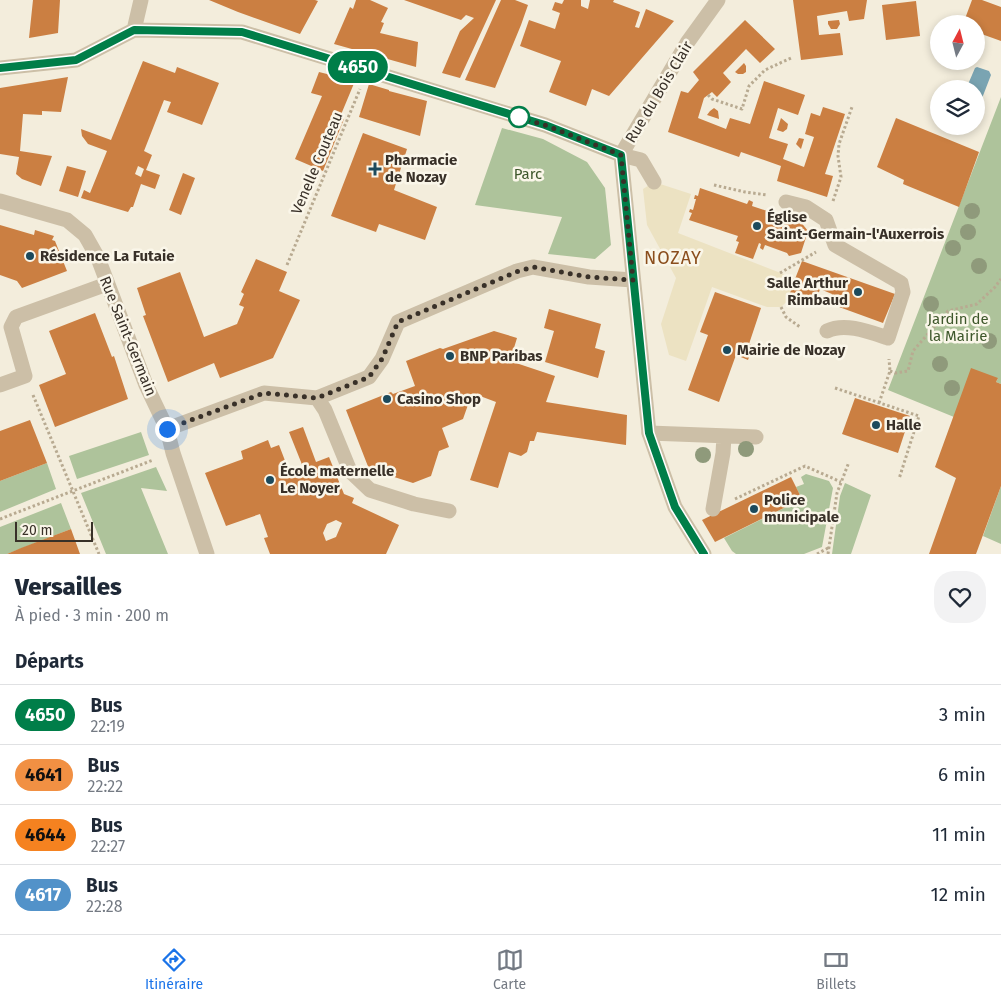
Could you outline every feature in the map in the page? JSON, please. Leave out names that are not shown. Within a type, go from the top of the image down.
[{"type":"street","points":[[134,30],[141,0]]},
{"type":"street","name":"Rue du Bois Clair","points":[[704,554],[675,507],[649,433],[621,155],[687,43],[718,0]]},
{"type":"street","points":[[0,68],[76,60],[134,30],[242,32],[545,125],[621,155],[641,160],[654,182]]},
{"type":"street","name":"Rue Saint-Germain","points":[[0,201],[67,220],[85,235],[98,258],[146,385],[168,433],[172,453],[208,554]]},
{"type":"street","points":[[786,202],[806,207],[826,220],[835,245],[901,283],[903,292],[888,338],[867,331],[836,326],[827,331]]},
{"type":"street","points":[[168,433],[264,393],[317,398],[369,377],[382,359],[398,322],[516,272],[533,267],[589,277],[633,280]]},
{"type":"street","points":[[0,385],[25,376],[11,327],[16,317],[108,284]]},
{"type":"street","points":[[317,398],[325,410],[350,471],[370,490],[414,504],[449,511]]},
{"type":"street","points":[[649,433],[756,437]]},
{"type":"street","points":[[713,509],[723,453],[724,436]]},
{"type":"path","points":[[708,95],[712,99],[742,109],[749,86],[765,70],[790,58]]},
{"type":"path","name":"Venelle Couteau","points":[[287,265],[361,88],[366,69]]},
{"type":"path","points":[[826,220],[841,177],[838,156],[839,144],[852,107]]},
{"type":"path","points":[[714,185],[763,194],[786,202]]},
{"type":"path","points":[[780,273],[812,253],[835,245]]},
{"type":"path","points":[[890,371],[895,373],[908,371],[914,351],[948,311],[977,304],[1001,280]]},
{"type":"path","points":[[781,308],[786,317],[800,327]]},
{"type":"path","points":[[879,403],[890,371],[888,338]]},
{"type":"path","points":[[25,376],[99,554]]},
{"type":"path","points":[[835,388],[919,416],[899,479]]},
{"type":"path","points":[[0,519],[172,453]]},
{"type":"path","points":[[828,554],[837,494],[849,462]]},
{"type":"path","points":[[713,509],[805,466],[841,482]]},
{"type":"path","points":[[818,554],[829,547]]},
{"type":"green space","name":"Jardin de la Mairie","points":[[1001,97],[1001,384],[996,382],[998,378],[954,417],[888,390]]},
{"type":"green space","name":"Parc","points":[[502,128],[543,139],[587,162],[605,188],[611,245],[595,259],[548,254],[562,217],[475,205]]},
{"type":"green space","points":[[141,432],[149,455],[77,479],[69,456]]},
{"type":"green space","points":[[47,463],[56,489],[0,512],[0,481]]},
{"type":"green space","points":[[156,467],[167,491],[141,488],[168,554],[106,554],[81,493]]},
{"type":"green space","points":[[806,474],[829,481],[833,488],[822,547],[804,554],[736,554],[732,551],[724,538],[802,499],[796,487],[804,484],[801,477]]},
{"type":"green space","points":[[845,483],[871,495],[851,554],[832,554],[840,496]]},
{"type":"green space","points":[[1001,486],[1001,544],[983,536]]},
{"type":"green space","points":[[61,503],[71,529],[7,554],[0,554],[0,527]]},
{"type":"shaded area","points":[[654,182],[691,194],[678,233],[791,277],[786,288],[791,290],[789,296],[792,297],[781,307],[767,307],[712,287],[686,361],[669,355],[661,324],[676,278],[647,225],[643,189]]},
{"type":"water","points":[[974,70],[985,70],[989,71],[991,75],[985,90],[985,80],[970,80]]},
{"type":"building","points":[[33,0],[60,0],[58,33],[29,38]]},
{"type":"building","points":[[209,0],[315,0],[318,1],[300,34]]},
{"type":"building","points":[[356,0],[370,0],[388,8],[381,22],[384,23],[380,33],[418,42],[416,67],[334,44],[350,7],[353,9]]},
{"type":"building","points":[[404,0],[496,0],[460,78],[442,73],[460,31],[474,18],[466,15],[461,20]]},
{"type":"building","points":[[501,0],[515,0],[528,5],[495,88],[465,80]]},
{"type":"building","points":[[564,0],[581,0],[581,6],[588,9],[590,0],[614,0],[613,2],[640,12],[635,27],[639,28],[646,9],[674,21],[609,96],[592,89],[586,106],[549,92],[561,61],[520,46],[529,20],[555,29],[560,13],[552,10],[555,2],[562,4]]},
{"type":"building","points":[[793,0],[867,0],[864,19],[849,21],[847,11],[817,16],[819,35],[840,33],[843,55],[801,60]]},
{"type":"building","points":[[972,0],[982,0],[1001,7],[1001,41],[985,35],[985,15],[966,15]]},
{"type":"building","points":[[916,1],[920,36],[886,40],[882,5]]},
{"type":"building","points":[[745,20],[775,49],[760,63],[746,49],[723,73],[731,82],[717,97],[712,92],[704,98],[698,118],[726,129],[730,118],[750,124],[764,81],[805,95],[798,115],[778,108],[769,138],[788,144],[783,159],[804,167],[814,137],[805,134],[811,113],[820,116],[823,107],[845,114],[825,174],[833,176],[827,197],[777,181],[781,166],[741,152],[739,157],[668,132],[681,91],[688,93],[699,80],[693,72]]},
{"type":"building","points":[[839,20],[840,24],[837,29],[831,29],[828,21]]},
{"type":"building","points":[[143,61],[175,73],[177,67],[219,83],[202,125],[167,112],[171,102],[164,100],[144,151],[152,155],[146,170],[160,175],[155,189],[141,184],[133,207],[128,212],[81,198],[84,190],[90,193],[107,151],[88,144],[82,136],[81,129],[111,140]],"holes":[[[138,166],[144,169],[141,177],[135,174]]]},
{"type":"building","points":[[744,63],[746,72],[738,74],[735,72]]},
{"type":"building","points":[[319,72],[355,81],[340,117],[344,119],[323,171],[295,159],[322,96],[311,93]]},
{"type":"building","points":[[68,77],[61,112],[42,111],[42,115],[23,114],[20,151],[52,156],[41,186],[22,179],[16,174],[19,157],[0,154],[0,88]]},
{"type":"building","points":[[369,84],[427,101],[420,136],[359,117]]},
{"type":"building","points":[[714,108],[718,111],[719,119],[707,115]]},
{"type":"building","points":[[781,118],[788,124],[787,129],[783,132],[777,130]]},
{"type":"building","points":[[896,118],[930,132],[930,135],[938,135],[979,152],[959,207],[903,184],[904,180],[877,167]]},
{"type":"building","name":"Pharmacie de Nozay","points":[[363,133],[407,149],[394,190],[437,207],[425,240],[379,224],[376,232],[331,216]]},
{"type":"building","points":[[799,138],[804,139],[801,149],[796,144]]},
{"type":"building","points":[[67,166],[86,171],[78,197],[59,191]]},
{"type":"building","points":[[183,173],[195,178],[181,215],[169,210]]},
{"type":"building","name":"Église Saint-Germain-l'Auxerrois","points":[[700,188],[747,204],[749,200],[753,202],[752,206],[770,212],[772,209],[776,210],[775,215],[796,222],[800,221],[808,231],[801,253],[789,256],[787,253],[765,245],[763,250],[760,248],[761,244],[759,243],[753,259],[735,253],[739,242],[736,241],[738,236],[689,220],[692,213],[689,212],[690,209],[693,210],[696,199],[694,199],[695,195],[698,196]]},
{"type":"building","name":"Résidence La Futaie","points":[[0,225],[34,235],[35,230],[54,236],[52,240],[55,241],[67,271],[22,288],[17,281],[0,275]]},
{"type":"building","points":[[256,259],[287,272],[279,291],[300,300],[273,358],[220,378],[214,363],[168,382],[143,316],[146,315],[137,288],[180,272],[204,337],[237,324],[244,307],[239,305],[244,294],[241,292]]},
{"type":"building","name":"Salle Arthur Rimbaud","points":[[802,261],[895,294],[883,323],[828,303],[832,294],[820,289],[815,305],[789,296],[791,290],[786,288],[791,277],[795,279]]},
{"type":"building","name":"Mairie de Nozay","points":[[715,292],[761,308],[749,344],[753,346],[748,360],[736,355],[719,402],[688,390],[708,335],[700,332]]},
{"type":"building","points":[[549,309],[601,324],[595,348],[605,351],[598,378],[545,362],[554,331],[544,328]]},
{"type":"building","points":[[95,313],[112,357],[114,356],[128,399],[55,427],[39,385],[66,374],[49,331]]},
{"type":"building","points":[[494,331],[517,338],[510,361],[555,376],[546,402],[627,415],[626,445],[537,432],[534,441],[530,441],[527,452],[521,456],[509,452],[498,488],[470,480],[496,402],[480,396],[477,404],[469,402],[463,419],[442,428],[449,447],[439,451],[431,476],[413,483],[369,469],[346,410],[391,392],[393,394],[415,386],[406,361]]},
{"type":"building","points":[[971,368],[998,378],[996,382],[1001,384],[1001,486],[976,554],[929,554],[956,478],[935,467]]},
{"type":"building","name":"Halle","points":[[855,398],[910,416],[898,453],[842,434]]},
{"type":"building","points":[[30,420],[47,463],[0,481],[0,431]]},
{"type":"building","name":"École maternelle Le Noyer","points":[[303,427],[316,462],[329,457],[344,494],[354,498],[352,503],[399,525],[386,554],[270,554],[264,538],[268,537],[260,514],[226,526],[205,473],[243,459],[241,451],[268,440],[271,448],[279,445],[289,471],[303,467],[289,432]],"holes":[[[336,520],[342,523],[336,537],[326,541],[323,533],[327,524]]]},
{"type":"building","points":[[791,477],[802,499],[715,542],[702,520]]},
{"type":"building","points":[[71,529],[80,554],[7,554],[21,548]]},
{"type":"bus line","name":"4650","points":[[0,68],[76,60],[134,30],[242,32],[545,125],[621,155],[644,399],[649,433],[675,507],[704,554]]},
{"type":"place","name":"Pharmacie de Nozay","points":[[375,169]]},
{"type":"place","name":"Église Saint-Germain-l'Auxerrois","points":[[757,226]]},
{"type":"place","name":"Résidence La Futaie","points":[[30,256]]},
{"type":"place","name":"Salle Arthur Rimbaud","points":[[858,292]]},
{"type":"place","name":"Mairie de Nozay","points":[[727,350]]},
{"type":"place","name":"BNP Paribas","points":[[450,356]]},
{"type":"place","name":"Casino Shop","points":[[387,399]]},
{"type":"place","name":"Halle","points":[[876,425]]},
{"type":"place","name":"École maternelle Le Noyer","points":[[270,480]]},
{"type":"place","name":"Police municipale","points":[[754,509]]},
{"type":"district","name":"NOZAY","points":[[673,258]]},
{"type":"route","points":[[167,429],[264,393],[317,398],[369,377],[382,359],[398,322],[516,272],[533,267],[589,277],[633,280],[621,155],[545,125],[516,117],[519,117]]}]
